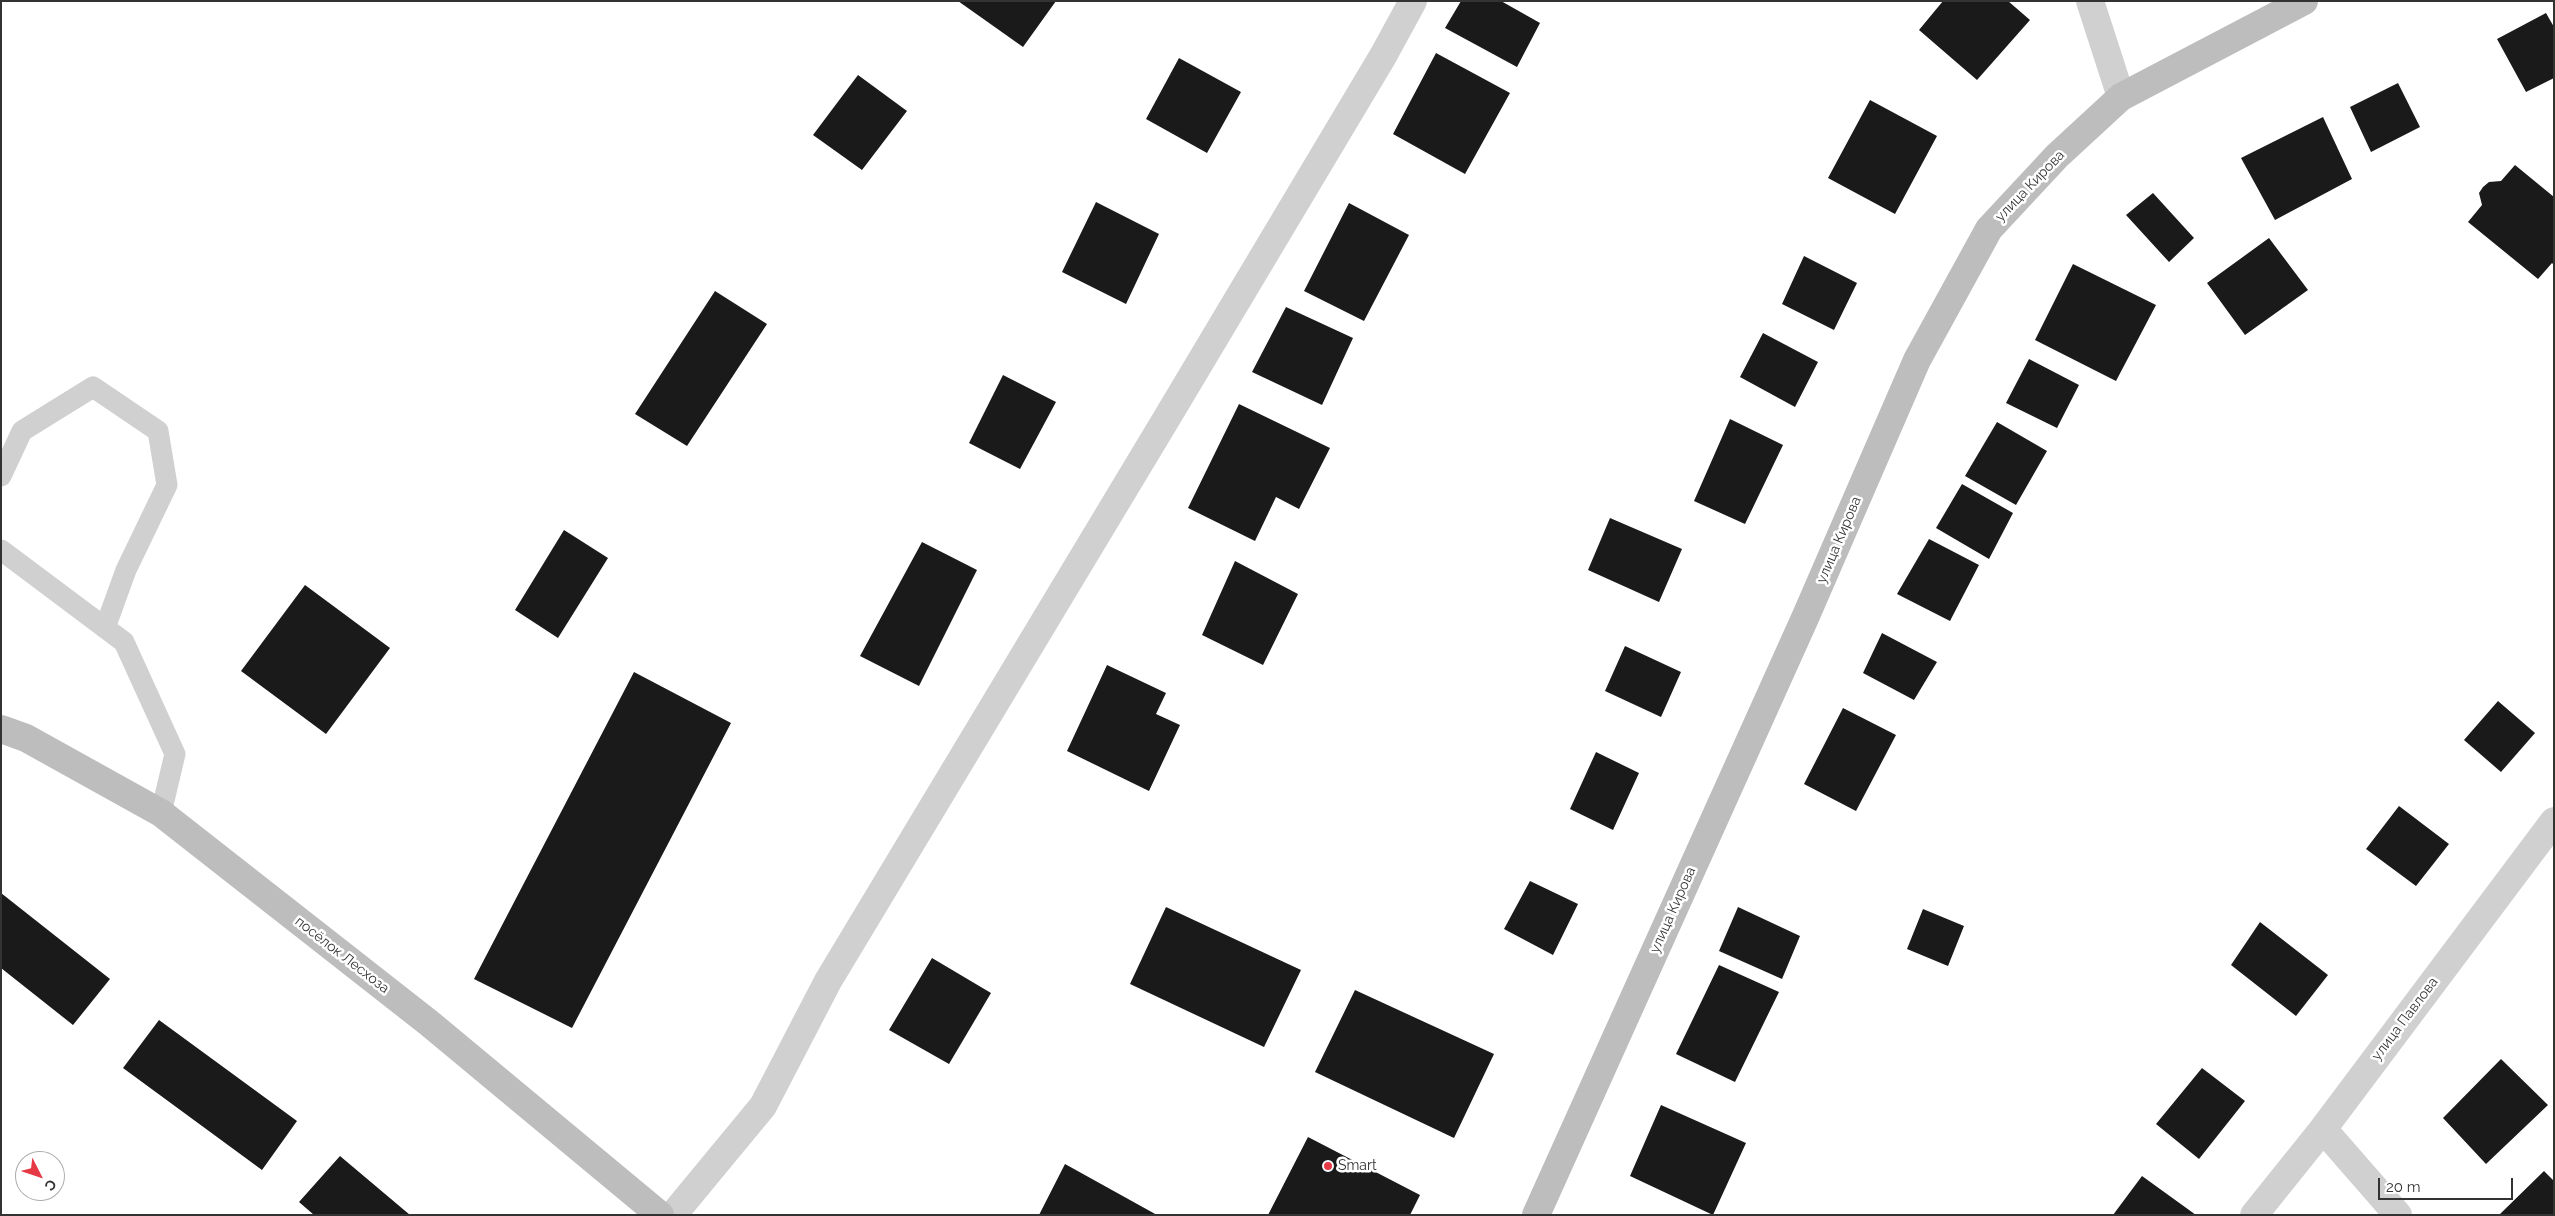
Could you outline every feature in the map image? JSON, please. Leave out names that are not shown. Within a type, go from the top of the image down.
[{"type":"street","points":[[672,1215],[763,1106],[828,981],[1184,390],[1383,56],[1413,1]]},
{"type":"street","points":[[2090,1],[2121,97]]},
{"type":"street","name":"улица Кирова","points":[[1536,1215],[1801,627],[1917,360],[1989,229],[2057,156],[2121,97],[2304,1]]},
{"type":"street","name":"посёлок Лесхоза","points":[[1,728],[26,738],[161,813],[429,1023],[660,1215]]},
{"type":"street","name":"улица Павлова","points":[[2254,1215],[2323,1129],[2554,821]]},
{"type":"street","points":[[2323,1129],[2398,1215]]},
{"type":"lane","points":[[1,476],[22,431],[93,387],[158,431],[167,485],[126,570],[105,628]]},
{"type":"lane","points":[[1,550],[124,642],[175,754],[161,813]]},
{"type":"building","points":[[958,1],[1056,1],[1023,47]]},
{"type":"building","points":[[1461,1],[1501,1],[1540,23],[1517,67],[1445,28]]},
{"type":"building","points":[[1943,1],[2008,1],[2030,20],[1977,80],[1919,30]]},
{"type":"building","points":[[2546,13],[2554,27],[2554,78],[2526,92],[2497,39]]},
{"type":"building","points":[[1436,53],[1510,93],[1465,174],[1393,134]]},
{"type":"building","points":[[1179,58],[1241,92],[1207,153],[1146,119]]},
{"type":"building","points":[[858,75],[907,111],[862,170],[813,135]]},
{"type":"building","points":[[2398,83],[2420,127],[2371,152],[2350,107]]},
{"type":"building","points":[[1870,100],[1937,136],[1895,214],[1828,178]]},
{"type":"building","points":[[2323,117],[2352,179],[2275,220],[2241,158]]},
{"type":"building","points":[[2515,165],[2554,197],[2554,265],[2552,263],[2538,279],[2468,222],[2482,205],[2479,193],[2483,187],[2489,182],[2501,181]]},
{"type":"building","points":[[2153,193],[2194,238],[2169,262],[2126,215]]},
{"type":"building","points":[[1096,202],[1159,234],[1126,304],[1062,272]]},
{"type":"building","points":[[1349,203],[1409,235],[1364,321],[1304,291]]},
{"type":"building","points":[[2269,238],[2308,290],[2245,335],[2207,283]]},
{"type":"building","points":[[1804,256],[1857,283],[1834,330],[1782,304]]},
{"type":"building","points":[[2073,264],[2156,305],[2116,381],[2035,340]]},
{"type":"building","points":[[715,291],[767,324],[687,446],[635,414]]},
{"type":"building","points":[[1286,307],[1353,338],[1322,405],[1252,372]]},
{"type":"building","points":[[1763,333],[1818,362],[1795,407],[1740,377]]},
{"type":"building","points":[[2029,359],[2079,385],[2057,428],[2006,403]]},
{"type":"building","points":[[1003,375],[1056,402],[1020,469],[969,443]]},
{"type":"building","points":[[1239,404],[1330,448],[1299,509],[1276,497],[1255,541],[1188,508]]},
{"type":"building","points":[[1730,419],[1783,445],[1745,524],[1694,501]]},
{"type":"building","points":[[1997,422],[2047,451],[2016,505],[1965,476]]},
{"type":"building","points":[[1962,484],[2013,513],[1989,559],[1936,528]]},
{"type":"building","points":[[1610,518],[1682,549],[1659,602],[1588,570]]},
{"type":"building","points":[[564,530],[608,558],[558,638],[515,610]]},
{"type":"building","points":[[1929,539],[1979,565],[1950,621],[1897,594]]},
{"type":"building","points":[[922,542],[977,570],[919,686],[860,656]]},
{"type":"building","points":[[1235,561],[1298,594],[1263,665],[1202,635]]},
{"type":"building","points":[[305,585],[390,648],[326,734],[241,671]]},
{"type":"building","points":[[1882,633],[1937,662],[1914,700],[1863,673]]},
{"type":"building","points":[[1625,646],[1681,672],[1661,717],[1605,691]]},
{"type":"building","points":[[1107,665],[1166,693],[1156,714],[1180,725],[1149,791],[1067,751]]},
{"type":"building","points":[[634,672],[731,723],[572,1028],[474,979]]},
{"type":"building","points":[[2498,701],[2535,733],[2501,772],[2464,740]]},
{"type":"building","points":[[1843,708],[1896,735],[1856,811],[1804,784]]},
{"type":"building","points":[[1596,752],[1639,773],[1613,830],[1570,809]]},
{"type":"building","points":[[2399,806],[2449,844],[2416,886],[2366,849]]},
{"type":"building","points":[[1530,881],[1578,904],[1553,955],[1504,929]]},
{"type":"building","points":[[1,893],[110,979],[73,1025],[1,968]]},
{"type":"building","points":[[1166,907],[1301,970],[1264,1047],[1130,984]]},
{"type":"building","points":[[1738,907],[1800,936],[1782,979],[1719,951]]},
{"type":"building","points":[[1923,909],[1964,926],[1948,966],[1907,949]]},
{"type":"building","points":[[2260,922],[2328,975],[2296,1016],[2231,965]]},
{"type":"building","points":[[932,958],[991,993],[949,1064],[889,1030]]},
{"type":"building","points":[[1719,965],[1779,992],[1735,1082],[1676,1054]]},
{"type":"building","points":[[1355,990],[1494,1054],[1454,1138],[1315,1072]]},
{"type":"building","points":[[159,1020],[297,1121],[262,1170],[123,1068]]},
{"type":"building","points":[[2501,1059],[2548,1105],[2486,1164],[2443,1118]]},
{"type":"building","points":[[2202,1068],[2245,1101],[2199,1159],[2156,1124]]},
{"type":"building","points":[[1661,1105],[1746,1143],[1713,1215],[1630,1176]]},
{"type":"building","name":"Smart","points":[[1308,1137],[1420,1195],[1410,1215],[1268,1215]]},
{"type":"building","points":[[340,1156],[410,1215],[314,1215],[299,1202]]},
{"type":"building","points":[[1065,1164],[1157,1215],[1039,1215]]},
{"type":"building","points":[[2544,1171],[2554,1181],[2554,1215],[2499,1215]]},
{"type":"building","points":[[2142,1176],[2196,1215],[2113,1215]]},
{"type":"place","name":"Smart","points":[[1328,1166]]}]
